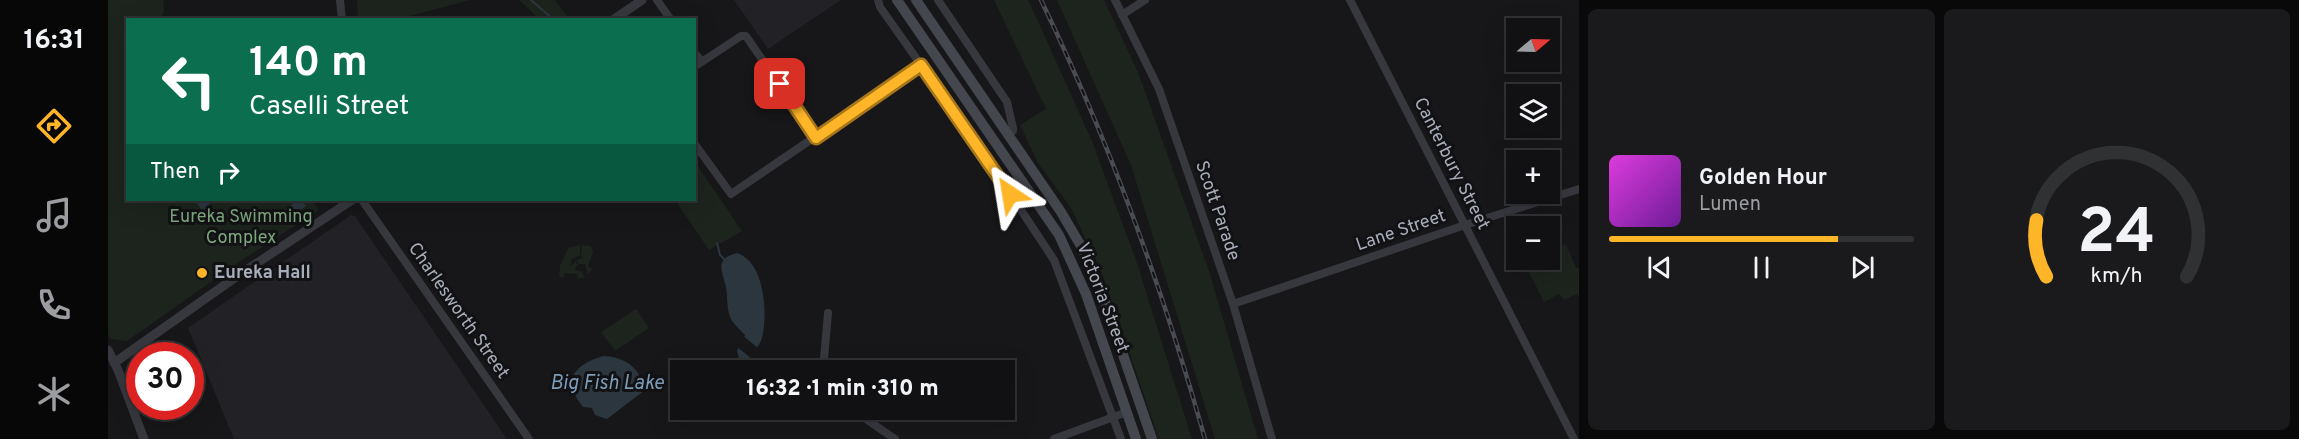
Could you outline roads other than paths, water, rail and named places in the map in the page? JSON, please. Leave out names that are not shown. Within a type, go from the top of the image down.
[{"type":"main road","name":"Victoria Street","points":[[897,0],[1049,220],[1073,263],[1098,324],[1136,439]]},
{"type":"main road","name":"Victoria Street","points":[[916,0],[1061,212],[1090,265],[1152,439]]},
{"type":"main road","points":[[997,144],[1008,135]]},
{"type":"street","points":[[340,0],[342,18]]},
{"type":"street","points":[[617,18],[642,0]]},
{"type":"street","points":[[657,0],[670,18]]},
{"type":"street","points":[[878,0],[880,7],[984,154],[1056,264],[1121,439]]},
{"type":"street","points":[[938,0],[1007,102],[1013,128],[1008,135]]},
{"type":"street","name":"Scott Parade","points":[[1115,0],[1158,89],[1233,304],[1272,439]]},
{"type":"street","points":[[1122,15],[1145,0]]},
{"type":"street","name":"Canterbury Street","points":[[1350,0],[1574,439]]},
{"type":"street","points":[[696,66],[741,36],[746,36],[816,138]]},
{"type":"street","points":[[696,54],[702,62]]},
{"type":"street","points":[[696,146],[731,194],[921,65]]},
{"type":"street","points":[[984,154],[997,144]]},
{"type":"street","name":"Lane Street","points":[[1233,304],[1579,189]]},
{"type":"street","points":[[114,363],[236,277],[350,201]]},
{"type":"street","name":"Charlesworth Street","points":[[363,201],[529,439]]},
{"type":"street","points":[[824,360],[828,313]]},
{"type":"street","points":[[108,350],[144,439]]},
{"type":"street","points":[[1054,439],[1127,412]]},
{"type":"street","points":[[867,420],[895,439]]},
{"type":"water","points":[[196,201],[209,201],[210,210],[205,215]]},
{"type":"water","points":[[297,201],[302,201],[306,206],[284,222],[278,214]]},
{"type":"water","points":[[737,253],[746,258],[754,267],[762,290],[764,328],[760,343],[751,360],[740,360],[737,351],[745,335],[732,321],[729,313],[721,266],[725,258]]},
{"type":"water","name":"Big Fish Lake","points":[[603,356],[618,358],[635,369],[645,390],[607,419],[595,415],[592,408],[583,407],[576,397],[572,381],[578,369]]},
{"type":"waterway","points":[[531,0],[552,18]]},
{"type":"waterway","points":[[717,243],[720,255],[726,261]]},
{"type":"railway","points":[[1041,0],[1066,53],[1133,216],[1153,271],[1205,439]]},
{"type":"place","name":"Eureka Hall","points":[[202,273]]},
{"type":"park label","name":"Eureka Swimming Complex","points":[[241,227]]}]
